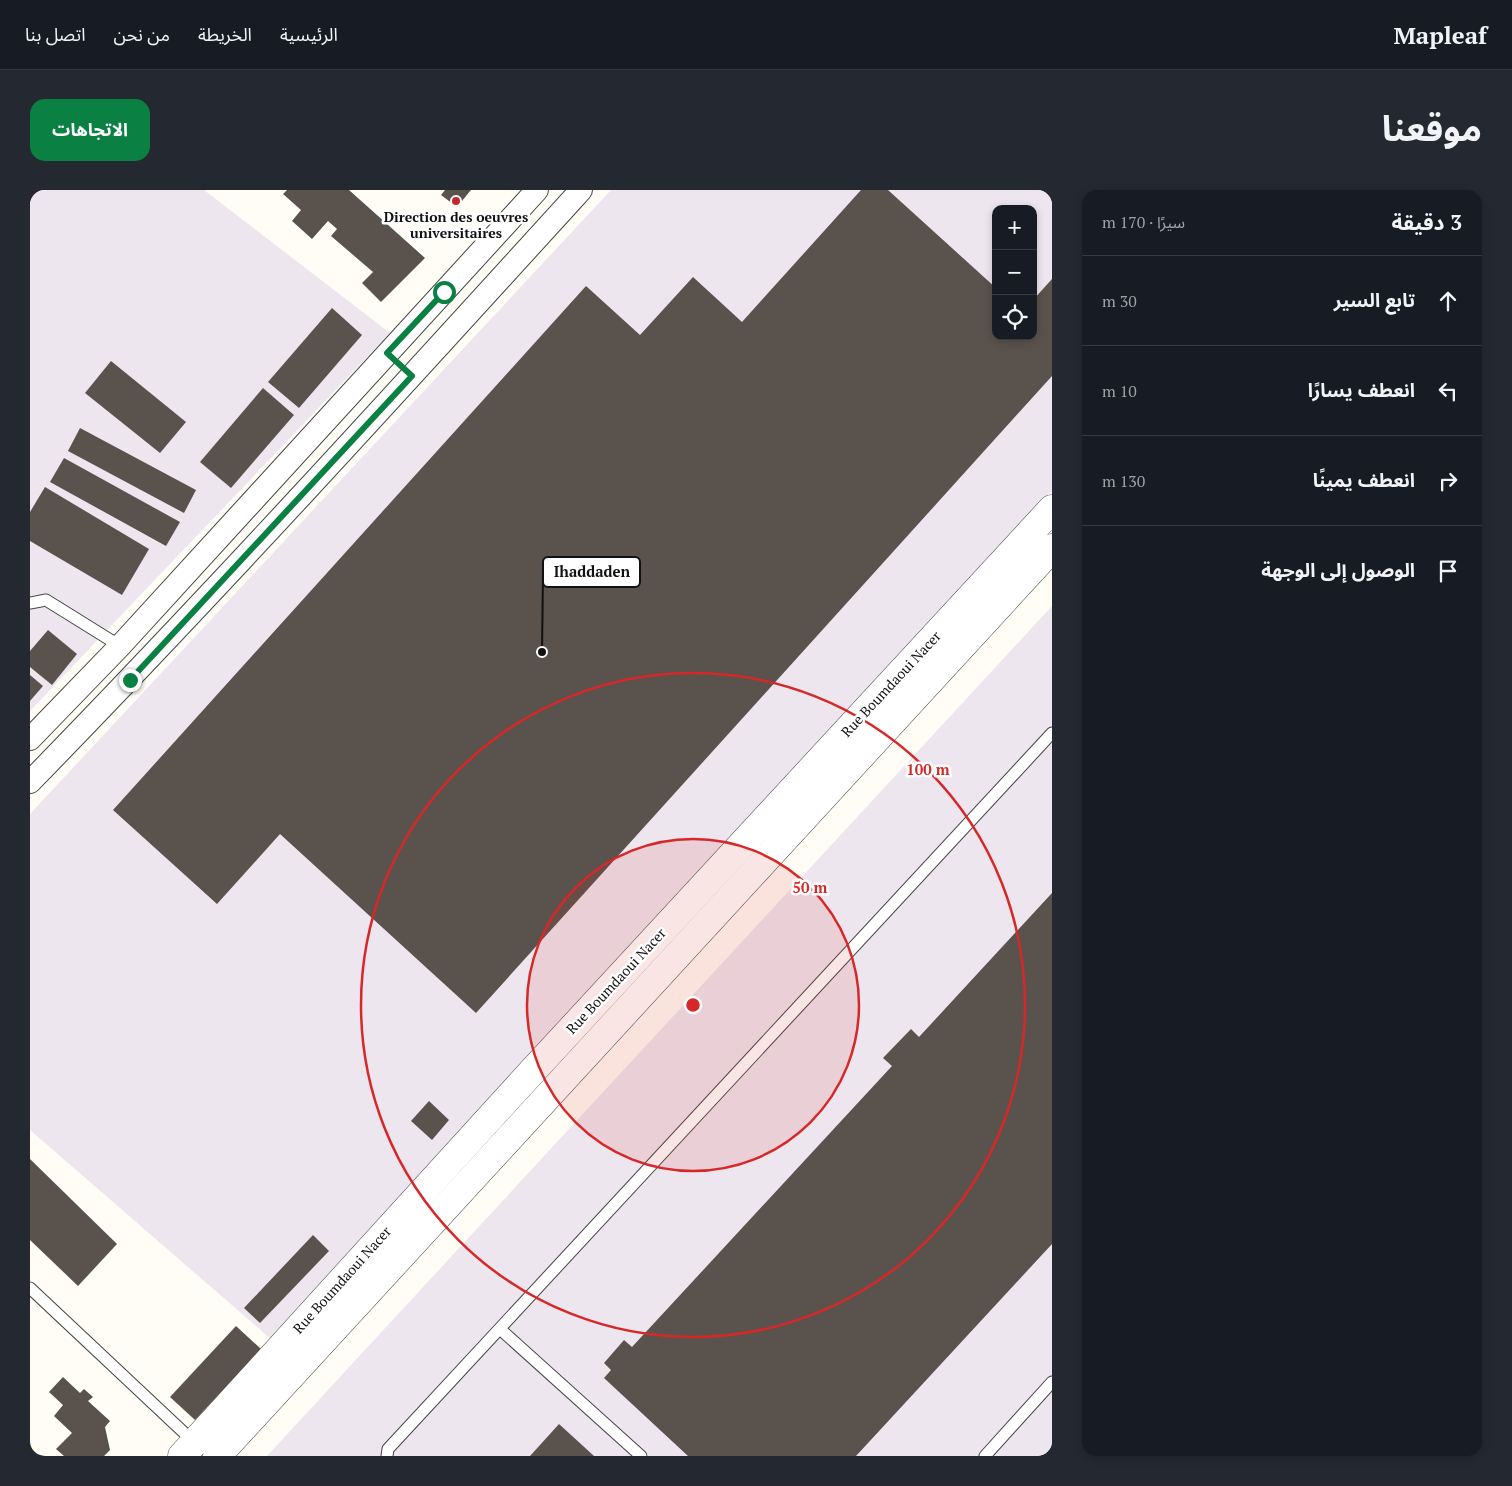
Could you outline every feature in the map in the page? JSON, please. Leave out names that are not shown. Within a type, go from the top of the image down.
[{"type":"street","points":[[30,739],[120,646],[537,190]]},
{"type":"street","points":[[30,782],[136,673],[412,376],[581,190]]},
{"type":"street","points":[[387,353],[412,376]]},
{"type":"street","name":"Rue Boumdaoui Nacer","points":[[198,1452],[528,1076],[1052,510]]},
{"type":"street","name":"Rue Boumdaoui Nacer","points":[[198,1452],[1052,548]]},
{"type":"lane","points":[[30,603],[46,600],[120,646]]},
{"type":"lane","points":[[387,1456],[388,1450],[1052,733]]},
{"type":"lane","points":[[30,1288],[198,1452]]},
{"type":"lane","points":[[500,1329],[641,1456]]},
{"type":"lane","points":[[985,1456],[1052,1382]]},
{"type":"shaded area","points":[[30,190],[204,190],[390,333],[30,711]]},
{"type":"shaded area","points":[[611,190],[1052,190],[1052,491],[271,1339],[30,1130],[30,814]]},
{"type":"shaded area","points":[[1052,606],[1052,1456],[267,1456]]},
{"type":"building","points":[[287,190],[349,190],[425,258],[381,302],[362,283],[373,272],[331,236],[337,229],[328,221],[312,239],[292,221],[301,210],[283,194]]},
{"type":"building","name":"Direction des oeuvres universitaires","points":[[445,190],[471,190],[457,207],[441,195]]},
{"type":"building","points":[[861,190],[888,190],[992,284],[992,340],[1037,340],[1037,296],[1052,279],[1052,376],[476,1013],[280,834],[217,904],[113,810],[586,286],[640,335],[693,277],[742,322]]},
{"type":"building","points":[[332,308],[362,335],[299,408],[268,382]]},
{"type":"building","points":[[111,361],[186,422],[160,453],[85,393]]},
{"type":"building","points":[[263,388],[294,415],[231,488],[200,462]]},
{"type":"building","points":[[80,428],[196,490],[184,513],[68,451]]},
{"type":"building","points":[[64,458],[180,522],[166,546],[50,482]]},
{"type":"building","points":[[45,487],[149,549],[122,595],[30,541],[30,512]]},
{"type":"building","points":[[48,630],[77,654],[52,685],[30,667],[30,651]]},
{"type":"building","points":[[30,675],[43,686],[30,701]]},
{"type":"building","points":[[1052,893],[1052,1244],[856,1456],[688,1456],[604,1378],[611,1370],[604,1363],[624,1340],[632,1347],[892,1066],[883,1058],[911,1029],[919,1037]]},
{"type":"building","points":[[429,1101],[449,1120],[432,1140],[411,1121]]},
{"type":"building","points":[[30,1159],[117,1244],[78,1286],[30,1240]]},
{"type":"building","points":[[313,1235],[329,1251],[260,1323],[244,1308]]},
{"type":"building","points":[[236,1326],[261,1349],[195,1420],[170,1397]]},
{"type":"building","points":[[63,1377],[80,1393],[84,1389],[93,1397],[88,1401],[110,1421],[105,1427],[110,1450],[104,1456],[64,1456],[56,1449],[72,1433],[54,1416],[63,1405],[49,1392]]},
{"type":"building","points":[[559,1424],[594,1456],[530,1456]]},
{"type":"place","name":"Direction des oeuvres universitaires","points":[[456,201]]},
{"type":"place","name":"Ihaddaden","points":[[542,652]]},
{"type":"route","points":[[130,680],[412,376],[387,353],[444,292]]}]
